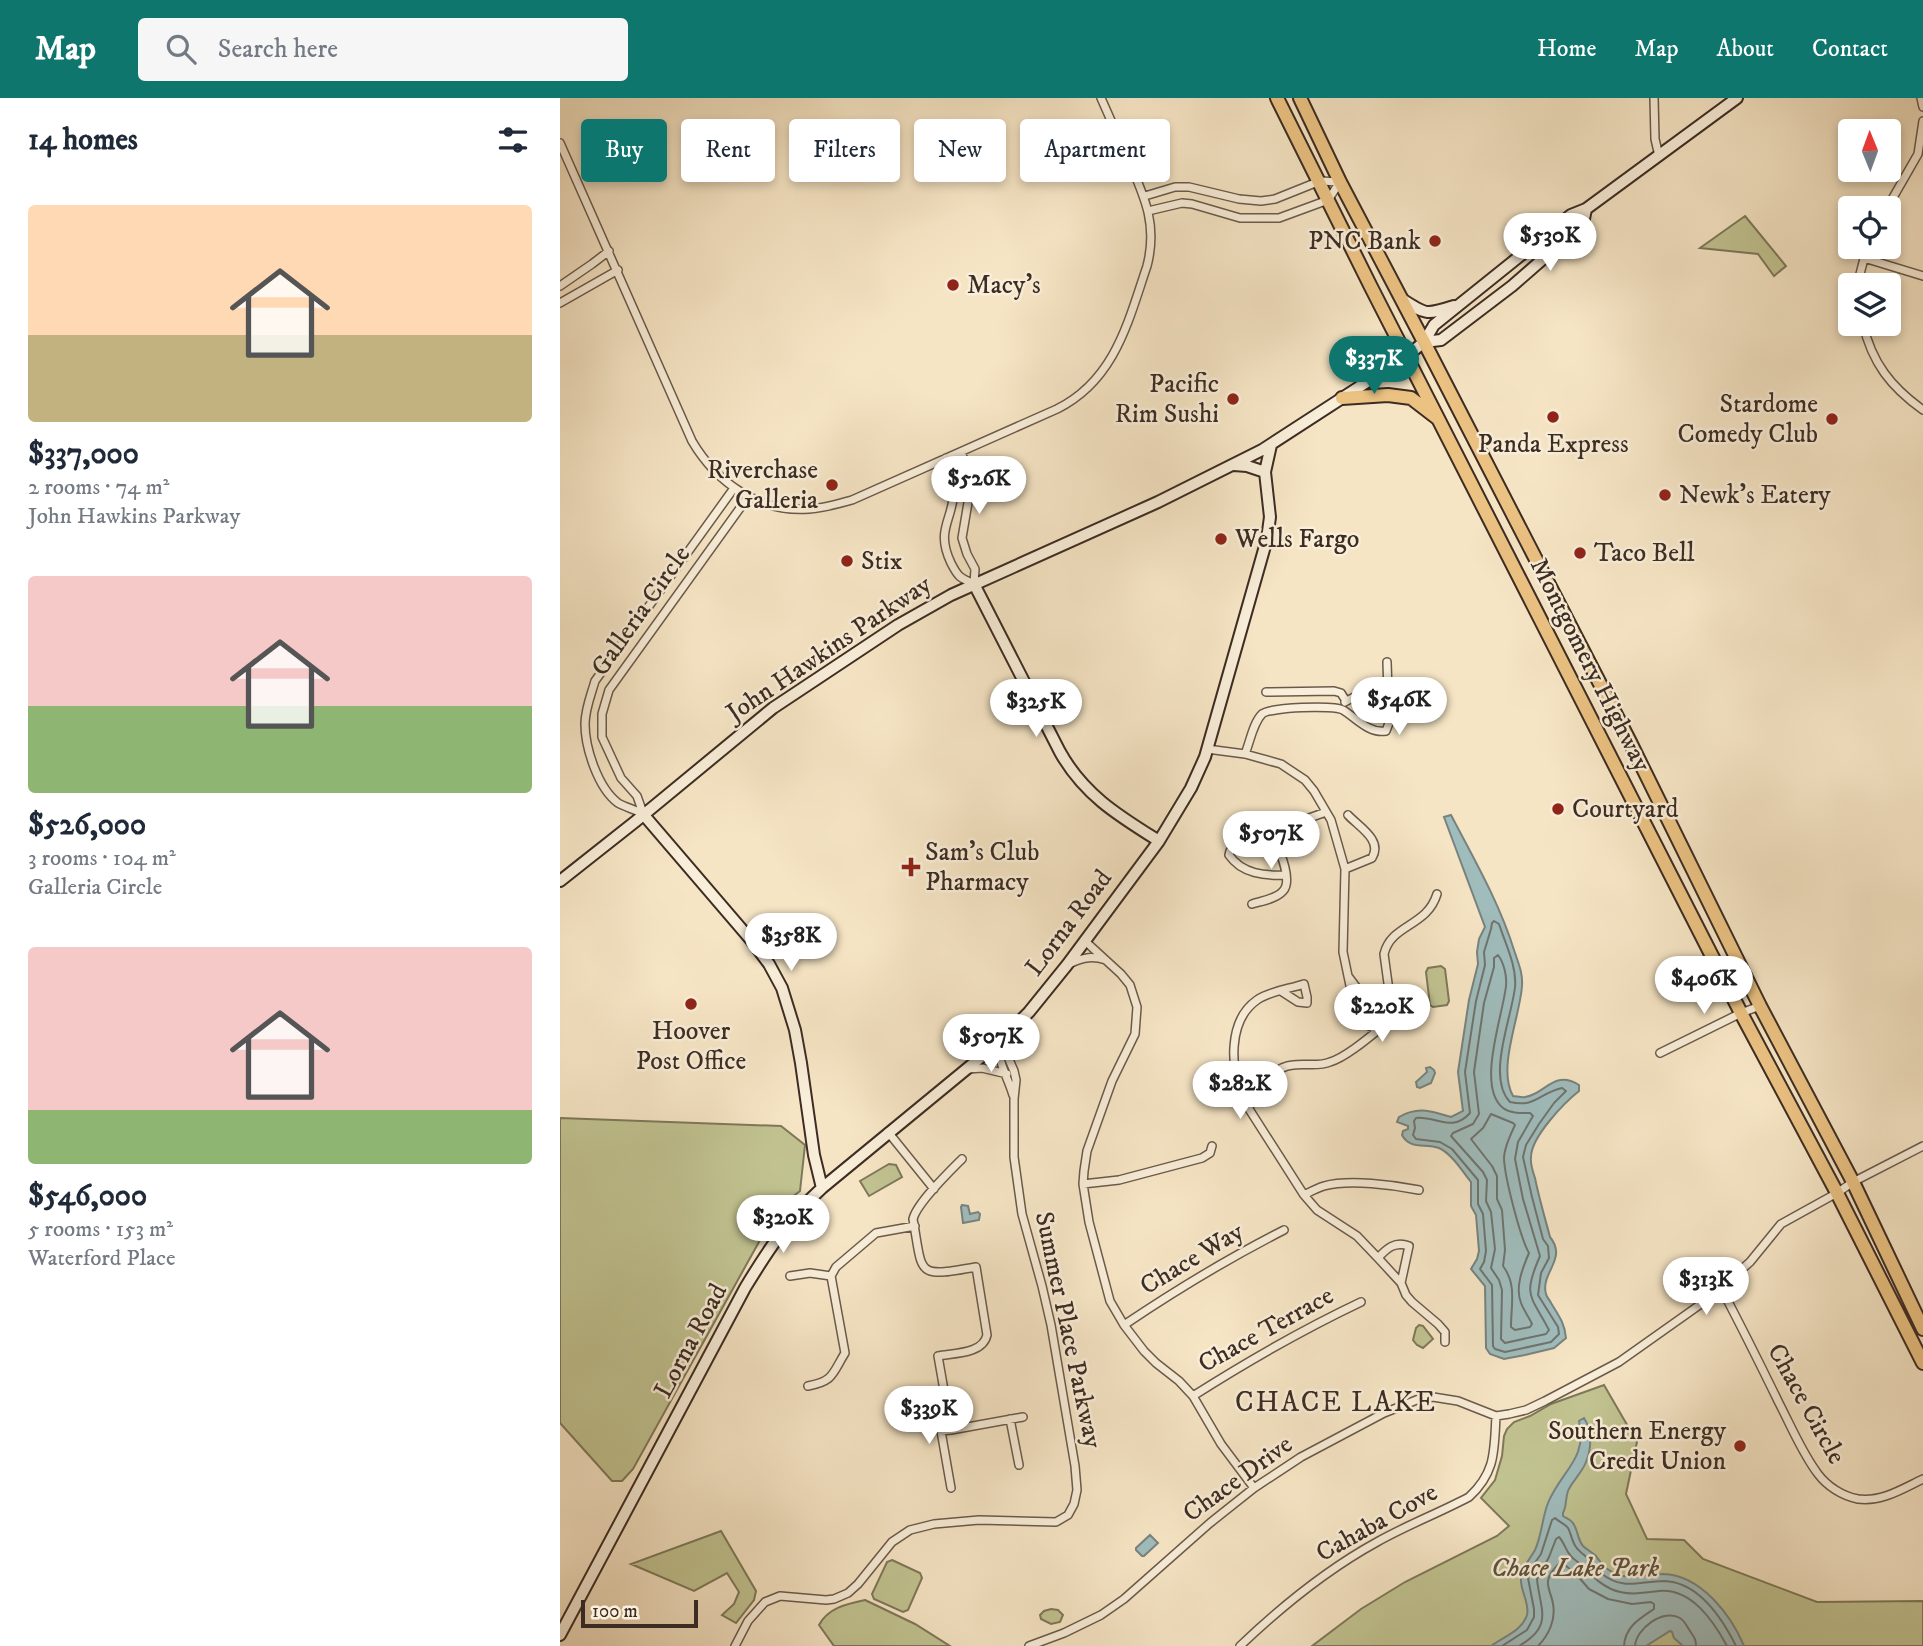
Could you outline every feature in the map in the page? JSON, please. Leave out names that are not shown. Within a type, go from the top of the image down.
[{"type":"main road","name":"Montgomery Highway","points":[[1277,98],[1741,1013],[1837,1193],[1923,1363]]},
{"type":"main road","name":"Montgomery Highway","points":[[1300,98],[1340,182],[1630,742],[1760,1006],[1853,1182],[1923,1329]]},
{"type":"main road","points":[[1342,398],[1388,395],[1411,398],[1441,421]]},
{"type":"street","points":[[560,143],[692,441],[713,471],[748,497],[781,507],[807,510],[852,500],[1069,403],[1090,387],[1104,371],[1125,328],[1147,266],[1152,231],[1144,196],[1101,98]]},
{"type":"street","points":[[1654,98],[1655,139],[1660,156]]},
{"type":"street","points":[[1424,342],[1434,326],[1571,215],[1586,209],[1737,98]]},
{"type":"street","points":[[1922,98],[1923,107]]},
{"type":"street","points":[[1894,196],[1918,153],[1923,121]]},
{"type":"street","points":[[1144,196],[1175,187],[1189,187],[1239,200],[1261,201],[1275,199],[1320,181],[1340,182]]},
{"type":"street","points":[[1148,211],[1182,203],[1240,218],[1279,218],[1328,200],[1340,182]]},
{"type":"street","points":[[1424,342],[1441,340],[1512,286],[1583,224],[1586,209]]},
{"type":"street","points":[[560,286],[609,251]]},
{"type":"street","points":[[1867,259],[1923,276]]},
{"type":"street","points":[[560,303],[618,270]]},
{"type":"street","points":[[1401,299],[1421,312],[1429,313],[1460,304]]},
{"type":"street","points":[[1866,336],[1886,377],[1897,390],[1923,410]]},
{"type":"street","name":"John Hawkins Parkway","points":[[560,880],[773,708],[898,625],[974,584],[1234,465],[1271,445],[1424,342]]},
{"type":"street","name":"Lorna Road","points":[[560,1635],[745,1288],[776,1238],[801,1207],[822,1188],[968,1069],[1029,1012],[1159,841],[1191,789],[1208,749],[1267,539],[1270,517],[1265,472],[1271,445]]},
{"type":"street","points":[[961,452],[971,485],[962,538],[975,569],[974,584],[1060,752],[1073,772],[1098,800],[1114,813],[1159,841]]},
{"type":"street","points":[[946,458],[955,487],[945,530],[945,550],[958,577],[974,584]]},
{"type":"street","points":[[1234,465],[1265,472]]},
{"type":"street","name":"Galleria Circle","points":[[643,814],[618,803],[603,785],[592,764],[585,724],[587,706],[595,681],[734,488]]},
{"type":"street","name":"Galleria Circle","points":[[643,814],[637,796],[621,778],[602,737],[602,715],[609,690],[748,497]]},
{"type":"street","points":[[1245,754],[1262,715],[1274,710],[1341,708],[1376,732],[1385,731],[1390,723],[1387,662]]},
{"type":"street","points":[[1341,708],[1346,701],[1388,688]]},
{"type":"street","points":[[1266,692],[1334,691],[1341,694],[1346,701]]},
{"type":"street","points":[[1287,692],[1287,709]]},
{"type":"street","points":[[1208,749],[1245,754],[1281,764],[1295,772],[1314,791],[1331,820],[1345,869],[1343,952],[1353,1000],[1367,1025],[1378,1031]]},
{"type":"street","points":[[1286,875],[1258,874],[1233,861],[1229,855],[1230,851],[1236,844],[1326,812]]},
{"type":"street","points":[[643,814],[751,940],[781,986],[795,1030],[814,1155],[822,1188]]},
{"type":"street","points":[[1345,869],[1372,858],[1376,850],[1369,835],[1348,815]]},
{"type":"street","points":[[1252,904],[1282,894],[1288,882],[1272,832]]},
{"type":"street","points":[[1248,1108],[1273,1073],[1292,1065],[1332,1062],[1388,1023],[1390,1009],[1385,947],[1396,934],[1423,916],[1434,903],[1437,894]]},
{"type":"street","points":[[1085,941],[1109,961],[1130,985],[1137,1007],[1137,1023],[1132,1041],[1112,1081],[1087,1151],[1083,1184],[1089,1222],[1110,1301],[1144,1351],[1193,1396],[1221,1444],[1254,1488]]},
{"type":"street","points":[[1067,965],[1081,958],[1094,957],[1109,961]]},
{"type":"street","points":[[1348,976],[1371,1010],[1377,1021],[1378,1031]]},
{"type":"street","points":[[1281,991],[1257,1000],[1244,1013],[1235,1030],[1238,1086],[1248,1108],[1304,1195],[1317,1210],[1356,1236],[1378,1258],[1401,1283],[1412,1302],[1438,1324],[1444,1332],[1445,1342]]},
{"type":"street","points":[[1660,1054],[1760,1006]]},
{"type":"street","name":"Summer Place Parkway","points":[[997,1044],[998,1056],[1007,1074],[1014,1099]]},
{"type":"street","name":"Summer Place Parkway","points":[[735,1646],[748,1621],[765,1602],[780,1596],[826,1600],[848,1593],[892,1542],[910,1530],[934,1524],[979,1520],[1056,1522],[1072,1511],[1076,1490],[1075,1466],[1048,1312],[1022,1214],[1014,1157],[1016,1080],[1005,1050],[997,1044]]},
{"type":"street","points":[[968,1069],[982,1068],[1007,1074]]},
{"type":"street","points":[[888,1132],[934,1189]]},
{"type":"street","points":[[1083,1184],[1119,1180],[1202,1158],[1210,1153],[1212,1146]]},
{"type":"street","points":[[1496,1416],[1526,1409],[1619,1362],[1708,1299],[1750,1262],[1781,1224],[1853,1182],[1923,1146]]},
{"type":"street","points":[[951,1430],[938,1356],[979,1348],[986,1340],[976,1267],[944,1273],[928,1272],[920,1259],[915,1213],[962,1159]]},
{"type":"street","points":[[1304,1195],[1326,1185],[1342,1184],[1372,1184],[1419,1190]]},
{"type":"street","points":[[808,1386],[826,1382],[845,1353],[831,1276],[836,1267],[876,1233],[915,1226]]},
{"type":"street","name":"Chace Way","points":[[1124,1325],[1224,1261],[1284,1230]]},
{"type":"street","points":[[1378,1258],[1392,1245],[1409,1245],[1401,1283]]},
{"type":"street","points":[[790,1276],[810,1273],[831,1276]]},
{"type":"street","name":"Chace Circle","points":[[1721,1287],[1796,1436],[1817,1473],[1831,1488],[1856,1499],[1873,1499],[1890,1495],[1923,1479]]},
{"type":"street","name":"Chace Terrace","points":[[1193,1396],[1311,1325],[1361,1302]]},
{"type":"street","name":"Chace Drive","points":[[1030,1646],[1101,1615],[1124,1599],[1254,1488],[1332,1439],[1404,1404],[1433,1397],[1451,1399],[1496,1416]]},
{"type":"street","name":"Cahaba Cove","points":[[1240,1646],[1281,1608],[1329,1572],[1377,1542],[1469,1497],[1480,1487],[1489,1471],[1494,1452],[1496,1416]]},
{"type":"street","points":[[951,1488],[941,1431],[1023,1417]]},
{"type":"street","points":[[1010,1419],[1019,1465]]},
{"type":"green space","points":[[1745,216],[1786,266],[1774,276],[1758,254],[1700,248]]},
{"type":"green space","points":[[1441,966],[1445,969],[1449,1001],[1447,1005],[1433,1007],[1430,1005],[1426,972],[1428,968]]},
{"type":"green space","points":[[560,1118],[781,1126],[805,1145],[800,1191],[786,1202],[770,1222],[633,1469],[622,1481],[612,1481],[560,1423]]},
{"type":"green space","points":[[889,1164],[896,1165],[902,1177],[869,1196],[860,1181]]},
{"type":"green space","points":[[1419,1325],[1423,1326],[1433,1339],[1423,1348],[1413,1340]]},
{"type":"green space","name":"Chace Lake Park","points":[[1604,1385],[1637,1442],[1626,1494],[1647,1539],[1684,1540],[1703,1559],[1817,1602],[1923,1601],[1923,1646],[1312,1646],[1361,1609],[1405,1582],[1497,1536],[1509,1526],[1481,1498],[1495,1480],[1507,1429],[1514,1422],[1551,1404]]},
{"type":"green space","points":[[721,1531],[756,1591],[754,1600],[736,1623],[722,1615],[734,1604],[739,1592],[727,1573],[694,1591],[631,1564]]},
{"type":"green space","points":[[892,1560],[920,1573],[922,1578],[908,1610],[903,1612],[874,1599],[872,1594],[887,1562]]},
{"type":"green space","points":[[865,1600],[915,1624],[950,1646],[834,1646],[819,1625],[823,1619],[838,1608]]},
{"type":"green space","points":[[1058,1610],[1063,1615],[1060,1622],[1051,1624],[1041,1619],[1040,1615],[1044,1611]]},
{"type":"water","points":[[1451,815],[1494,898],[1521,972],[1520,998],[1507,1071],[1513,1096],[1532,1095],[1562,1080],[1579,1085],[1579,1091],[1542,1130],[1532,1149],[1531,1160],[1556,1252],[1545,1286],[1546,1294],[1561,1320],[1566,1338],[1554,1348],[1504,1359],[1490,1354],[1486,1348],[1485,1286],[1471,1269],[1479,1251],[1476,1215],[1471,1206],[1471,1182],[1444,1151],[1405,1140],[1402,1135],[1408,1126],[1397,1122],[1399,1117],[1412,1112],[1431,1111],[1451,1117],[1463,1111],[1458,1072],[1469,1000],[1478,964],[1479,939],[1485,927],[1444,817]]},
{"type":"water","points":[[1430,1067],[1435,1073],[1431,1083],[1417,1087],[1416,1082],[1427,1072],[1426,1068]]},
{"type":"water","points":[[962,1205],[968,1206],[970,1214],[978,1212],[979,1220],[963,1223]]},
{"type":"water","points":[[1584,1418],[1590,1434],[1589,1451],[1584,1466],[1568,1491],[1563,1513],[1563,1516],[1574,1524],[1583,1546],[1613,1573],[1634,1577],[1663,1574],[1690,1581],[1723,1610],[1744,1646],[1683,1646],[1670,1631],[1646,1646],[1491,1646],[1525,1621],[1527,1606],[1521,1583],[1522,1575],[1535,1550],[1553,1492],[1577,1455],[1581,1434],[1579,1421]]},
{"type":"water","points":[[1150,1535],[1158,1543],[1142,1556],[1136,1548]]},
{"type":"place","name":"PNC Bank","points":[[1435,241]]},
{"type":"place","name":"Macy's","points":[[953,285]]},
{"type":"place","name":"Pacific Rim Sushi","points":[[1233,399]]},
{"type":"place","name":"Panda Express","points":[[1553,417]]},
{"type":"place","name":"Stardome Comedy Club","points":[[1832,419]]},
{"type":"place","name":"Riverchase Galleria","points":[[832,485]]},
{"type":"place","name":"Newk's Eatery","points":[[1665,495]]},
{"type":"place","name":"Wells Fargo","points":[[1221,539]]},
{"type":"place","name":"Taco Bell","points":[[1580,553]]},
{"type":"place","name":"Stix","points":[[847,561]]},
{"type":"place","name":"Courtyard","points":[[1558,809]]},
{"type":"place","name":"Sam's Club Pharmacy","points":[[911,867]]},
{"type":"place","name":"Hoover Post Office","points":[[691,1004]]},
{"type":"place","name":"Southern Energy Credit Union","points":[[1740,1446]]},
{"type":"district","name":"CHACE LAKE","points":[[1336,1402]]}]
